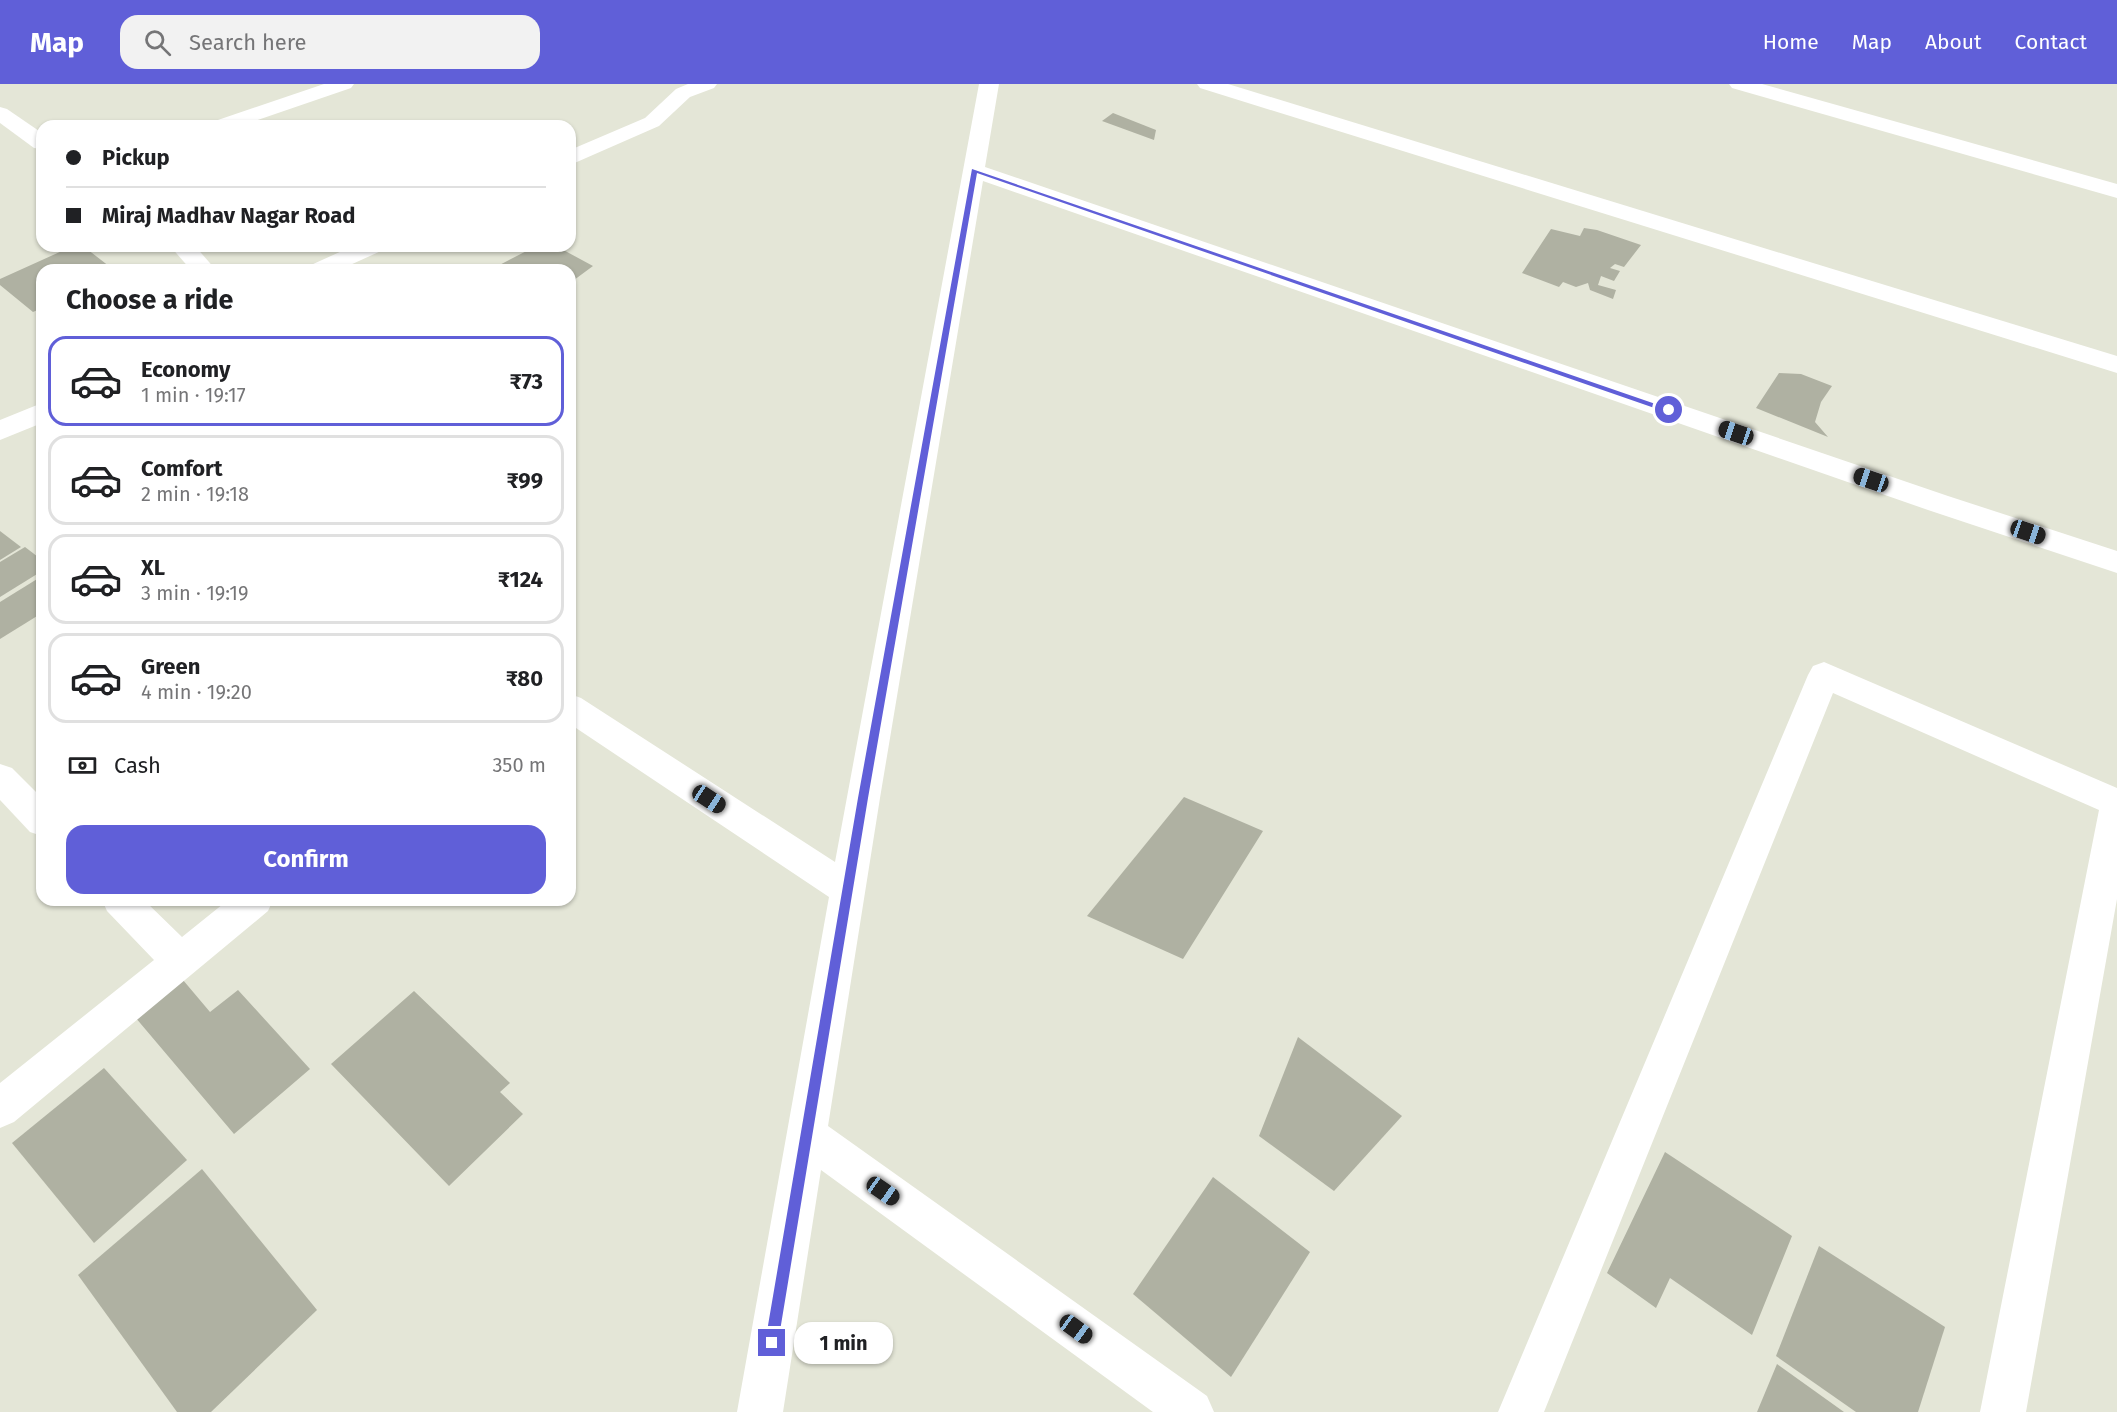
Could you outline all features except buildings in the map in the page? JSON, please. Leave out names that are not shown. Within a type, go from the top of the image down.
[{"type":"street","points":[[237,120],[344,84]]},
{"type":"street","points":[[663,84],[683,93]]},
{"type":"street","points":[[576,155],[651,122],[683,93],[707,84]]},
{"type":"street","points":[[760,1412],[848,890],[989,84]]},
{"type":"street","points":[[1207,84],[1960,319],[2117,365]]},
{"type":"street","points":[[1260,101],[1280,84]]},
{"type":"street","points":[[1739,84],[1784,90],[2117,191]]},
{"type":"street","points":[[0,113],[36,139]]},
{"type":"street","points":[[974,170],[1938,503],[2117,562]]},
{"type":"street","points":[[188,252],[198,264]]},
{"type":"street","points":[[332,264],[360,252]]},
{"type":"street","points":[[0,431],[36,415]]},
{"type":"street","points":[[1521,1412],[1824,675],[2117,803],[2003,1412]]},
{"type":"street","points":[[576,711],[848,890]]},
{"type":"street","points":[[0,778],[36,815]]},
{"type":"street","points":[[126,906],[180,961]]},
{"type":"street","points":[[0,1108],[248,906]]},
{"type":"street","points":[[807,1135],[1191,1412]]},
{"type":"route","points":[[772,1343],[863,798],[974,170],[1669,410]]}]
